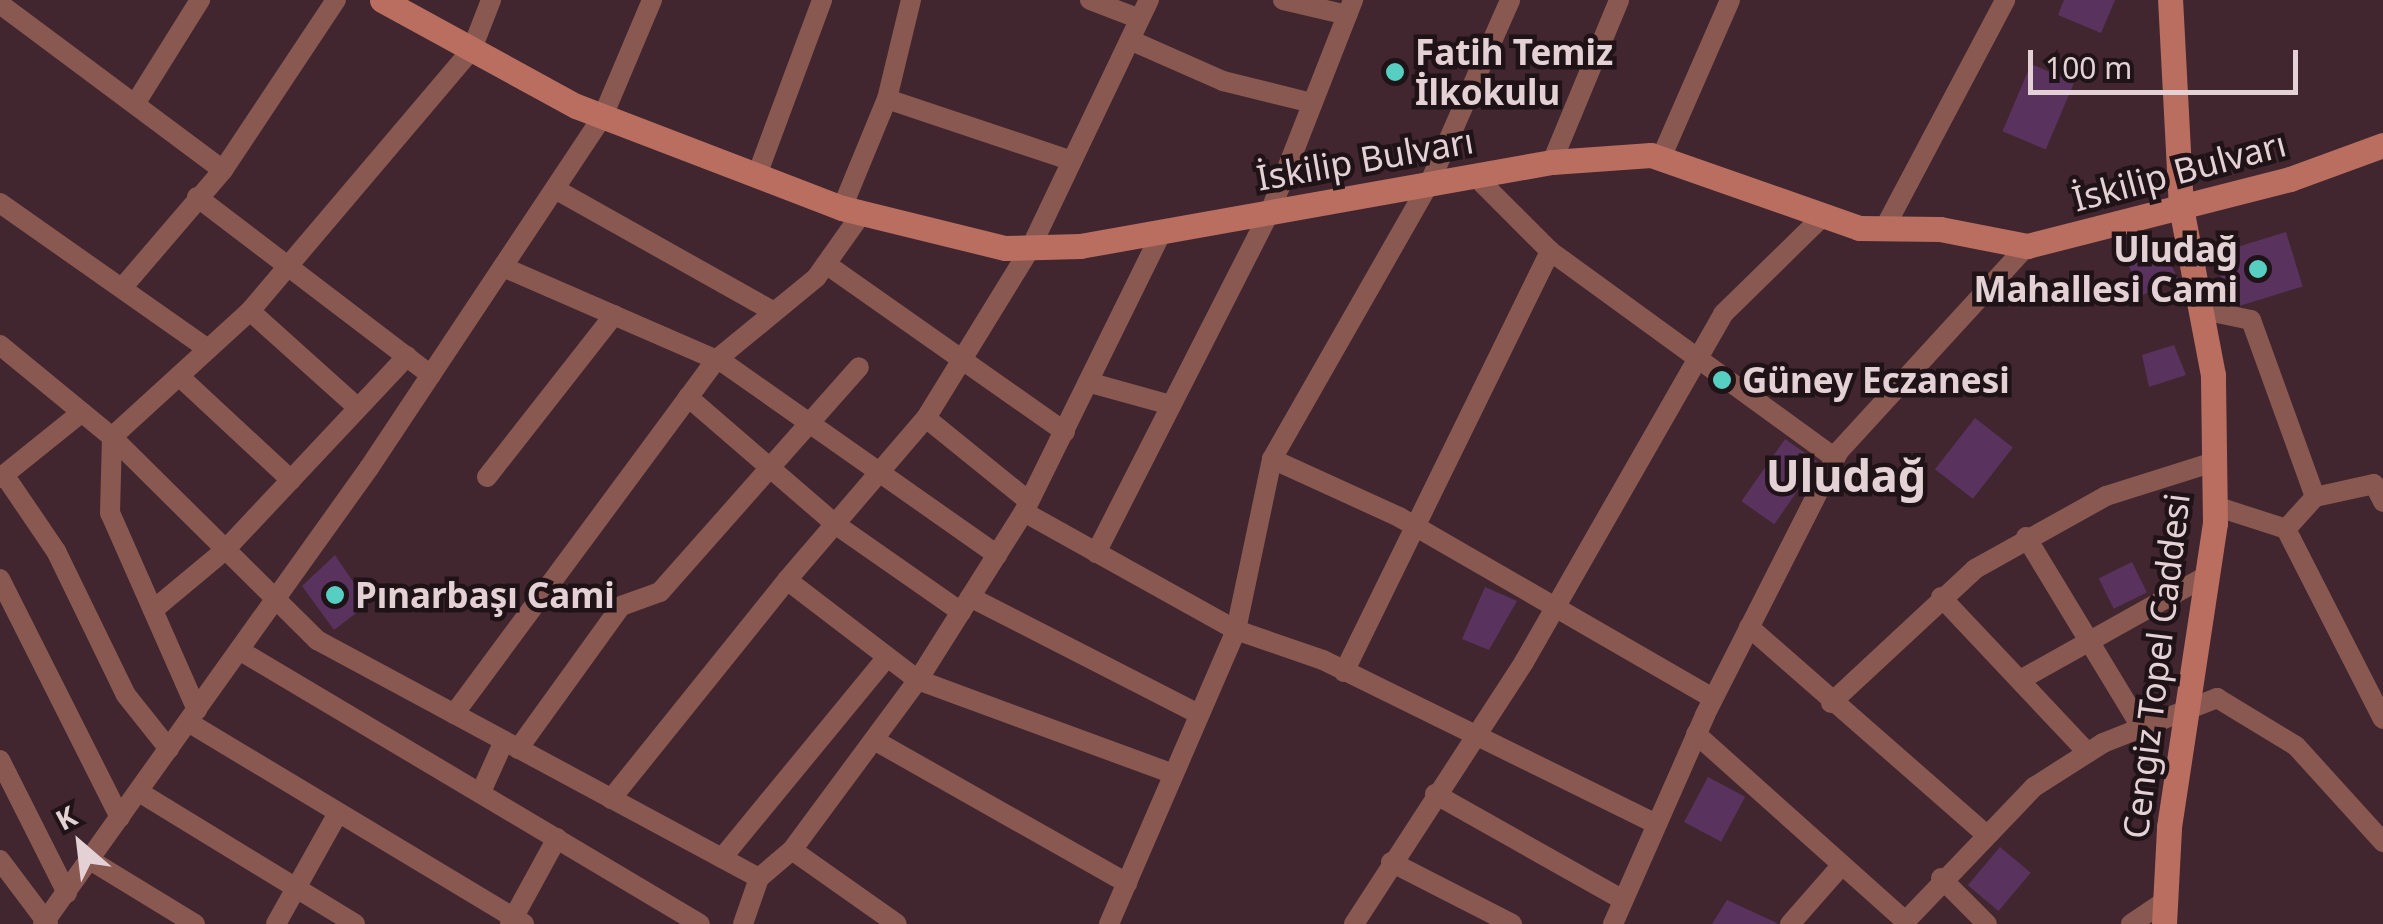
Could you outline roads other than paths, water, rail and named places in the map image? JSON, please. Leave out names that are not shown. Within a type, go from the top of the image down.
[{"type":"main road","name":"İskilip Bulvarı","points":[[382,0],[603,116],[757,175],[852,210],[1031,247],[1162,231],[1552,162],[1662,158],[1824,215],[1884,229],[2027,246],[2181,208],[2383,145]]},
{"type":"main road","name":"Cengiz Topel Caddesi","points":[[2165,912],[2169,827],[2194,704],[2215,506],[2204,310],[2181,208],[2170,0]]},
{"type":"street","points":[[135,104],[200,0]]},
{"type":"street","points":[[122,288],[223,170],[336,0]]},
{"type":"street","points":[[490,0],[472,49],[250,311],[112,437],[110,513],[153,610],[192,716],[338,813],[516,922],[558,838]]},
{"type":"street","points":[[0,860],[46,924],[432,375],[555,190],[603,116],[652,0]]},
{"type":"street","points":[[757,175],[822,0]]},
{"type":"street","points":[[454,714],[716,360],[826,264],[852,210],[887,99],[911,0]]},
{"type":"street","points":[[611,799],[787,580],[926,418],[1031,247],[1145,9],[1090,0]]},
{"type":"street","points":[[1096,553],[1270,212],[1350,8],[1283,0]]},
{"type":"street","points":[[1109,924],[1236,630],[1272,460],[1428,184],[1510,0]]},
{"type":"street","points":[[1552,162],[1619,0]]},
{"type":"street","points":[[1662,158],[1730,0]]},
{"type":"street","points":[[1884,229],[2004,0]]},
{"type":"street","points":[[0,4],[223,170]]},
{"type":"street","points":[[1130,40],[1223,81],[1312,103]]},
{"type":"street","points":[[887,99],[1072,161]]},
{"type":"street","points":[[1474,176],[1550,250],[1693,361],[1835,458]]},
{"type":"street","points":[[555,190],[774,312]]},
{"type":"street","points":[[198,197],[432,375]]},
{"type":"street","points":[[0,203],[208,349]]},
{"type":"street","points":[[1354,924],[1554,605],[1723,314],[1824,215]]},
{"type":"street","points":[[743,924],[760,878],[792,850],[874,740],[918,680],[997,555],[1091,383],[1162,231]]},
{"type":"street","points":[[1613,924],[1713,698],[1835,458],[1926,346],[2027,246]]},
{"type":"street","points":[[1344,672],[1418,528],[1550,250]]},
{"type":"street","points":[[826,264],[1065,432]]},
{"type":"street","points":[[503,268],[716,360],[810,421],[997,555]]},
{"type":"street","points":[[2204,310],[2251,320],[2315,497]]},
{"type":"street","points":[[250,311],[358,408]]},
{"type":"street","points":[[487,477],[614,315]]},
{"type":"street","points":[[0,345],[112,437],[317,640],[760,878]]},
{"type":"street","points":[[153,610],[225,550],[407,356]]},
{"type":"street","points":[[480,792],[511,745],[621,606],[660,592],[859,366]]},
{"type":"street","points":[[179,376],[291,480]]},
{"type":"street","points":[[1091,383],[1172,404]]},
{"type":"street","points":[[688,397],[835,524],[966,605],[1198,714]]},
{"type":"street","points":[[82,412],[2,477],[56,551],[126,695],[169,749]]},
{"type":"street","points":[[926,418],[1025,506],[1096,553],[1236,630],[1344,672],[1472,739],[1657,824]]},
{"type":"street","points":[[1272,460],[1418,528],[1713,698]]},
{"type":"street","points":[[1831,703],[1942,597],[2026,537],[2106,496],[2214,462]]},
{"type":"street","points":[[2286,528],[2315,497],[2374,484],[2383,502]]},
{"type":"street","points":[[2215,506],[2286,528],[2383,720]]},
{"type":"street","points":[[2026,537],[2142,727]]},
{"type":"street","points":[[2022,679],[2086,637],[2208,576]]},
{"type":"street","points":[[0,579],[120,818]]},
{"type":"street","points":[[787,580],[918,680],[1173,774]]},
{"type":"street","points":[[1942,597],[2088,753]]},
{"type":"street","points":[[1748,627],[1984,833]]},
{"type":"street","points":[[239,650],[700,924]]},
{"type":"street","points":[[722,858],[888,657]]},
{"type":"street","points":[[1696,734],[1904,923],[1984,833],[2088,753],[2194,704],[2217,698],[2256,714],[2346,792],[2383,842]]},
{"type":"street","points":[[874,740],[1127,883]]},
{"type":"street","points":[[0,760],[67,893]]},
{"type":"street","points":[[139,792],[356,924]]},
{"type":"street","points":[[1435,794],[1623,900]]},
{"type":"street","points":[[276,924],[338,813]]},
{"type":"street","points":[[792,850],[897,924]]},
{"type":"street","points":[[90,860],[195,924]]},
{"type":"street","points":[[1391,862],[1512,924]]},
{"type":"street","points":[[1790,924],[1841,866]]},
{"type":"street","points":[[1940,878],[1987,924]]},
{"type":"street","points":[[2131,924],[2165,912]]},
{"type":"place","name":"Fatih Temiz İlkokulu","points":[[1395,72]]},
{"type":"place","name":"Uludağ Mahallesi Cami","points":[[2258,269]]},
{"type":"place","name":"Güney Eczanesi","points":[[1722,380]]},
{"type":"place","name":"Pınarbaşı Cami","points":[[335,595]]},
{"type":"district","name":"Uludağ","points":[[1846,475]]}]
